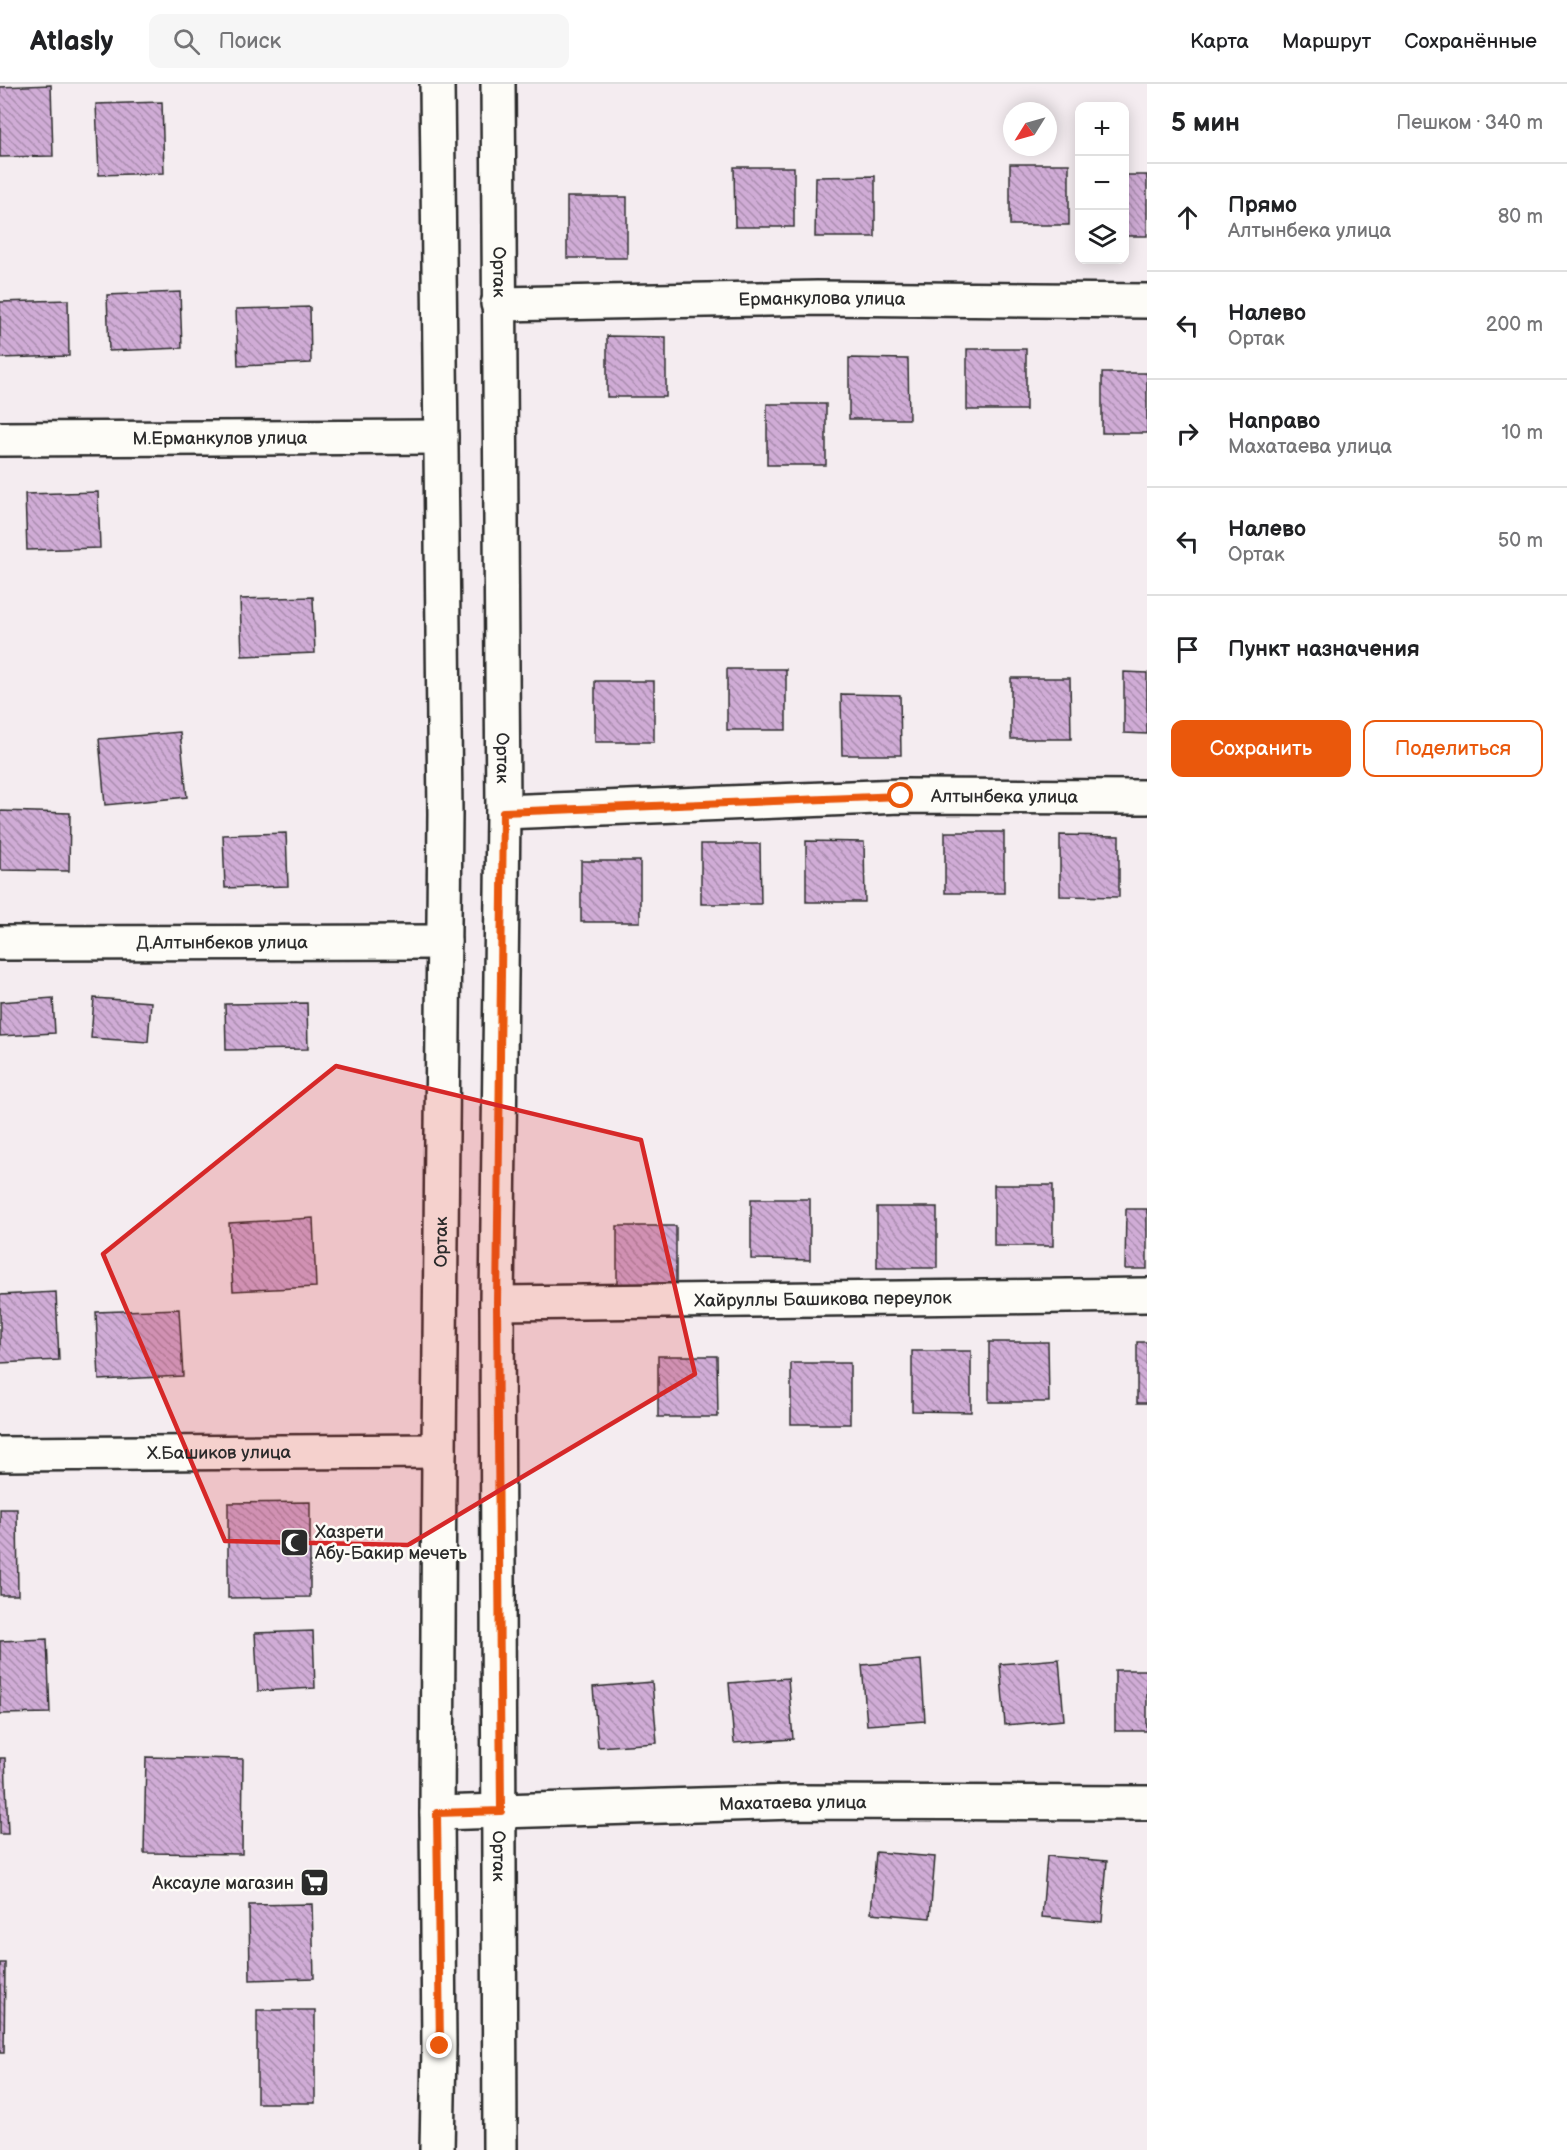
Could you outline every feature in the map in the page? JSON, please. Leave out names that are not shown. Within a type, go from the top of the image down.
[{"type":"street","name":"Ортак","points":[[437,84],[446,814],[439,1451],[437,1813],[440,2046],[437,2150]]},
{"type":"street","name":"Ортак","points":[[498,84],[503,812],[497,1303],[501,1811],[500,2150]]},
{"type":"street","name":"Ерманкулова улица","points":[[498,304],[817,298],[1147,301]]},
{"type":"street","name":"М.Ерманкулов улица","points":[[0,439],[441,437]]},
{"type":"street","name":"Алтынбека улица","points":[[503,812],[901,796],[1147,796]]},
{"type":"street","name":"Д.Алтынбеков улица","points":[[0,943],[444,942]]},
{"type":"street","name":"Хайруллы Башикова переулок","points":[[497,1303],[1147,1295]]},
{"type":"street","name":"Х.Башиков улица","points":[[0,1454],[439,1451]]},
{"type":"street","name":"Махатаева улица","points":[[437,1813],[794,1802],[1147,1803]]},
{"type":"highlighted area","points":[[336,1066],[641,1140],[695,1374],[408,1545],[225,1541],[103,1254]]},
{"type":"building","points":[[51,85],[53,156],[0,157],[0,87]]},
{"type":"building","points":[[162,102],[164,173],[99,175],[96,104]]},
{"type":"building","points":[[1010,164],[1069,164],[1069,225],[1010,225]]},
{"type":"building","points":[[734,167],[794,167],[794,227],[735,227]]},
{"type":"building","points":[[1129,175],[1147,175],[1147,236],[1129,236]]},
{"type":"building","points":[[875,176],[875,237],[815,237],[816,177]]},
{"type":"building","points":[[567,197],[627,197],[627,258],[567,258]]},
{"type":"building","points":[[180,292],[182,348],[109,351],[107,295]]},
{"type":"building","points":[[68,300],[69,356],[0,358],[0,302]]},
{"type":"building","points":[[310,307],[311,363],[238,366],[236,309]]},
{"type":"building","points":[[607,336],[666,337],[666,397],[607,397]]},
{"type":"building","points":[[967,349],[1026,349],[1026,410],[967,410]]},
{"type":"building","points":[[849,358],[908,359],[909,419],[849,419]]},
{"type":"building","points":[[1102,373],[1147,373],[1147,433],[1102,433]]},
{"type":"building","points":[[767,404],[826,404],[826,465],[767,465]]},
{"type":"building","points":[[98,492],[100,548],[27,550],[25,494]]},
{"type":"building","points":[[313,597],[315,653],[242,656],[240,599]]},
{"type":"building","points":[[727,669],[786,669],[786,730],[727,730]]},
{"type":"building","points":[[1124,672],[1147,673],[1147,734],[1124,733]]},
{"type":"building","points":[[1011,678],[1070,678],[1071,739],[1011,739]]},
{"type":"building","points":[[595,681],[654,681],[654,742],[595,742]]},
{"type":"building","points":[[841,694],[900,695],[901,755],[842,755]]},
{"type":"building","points":[[180,732],[187,797],[105,805],[99,739]]},
{"type":"building","points":[[0,811],[70,813],[69,871],[0,870]]},
{"type":"building","points":[[945,832],[1004,832],[1004,893],[945,893]]},
{"type":"building","points":[[286,833],[288,886],[225,888],[223,835]]},
{"type":"building","points":[[1060,835],[1119,836],[1119,897],[1060,896]]},
{"type":"building","points":[[806,841],[864,842],[865,902],[806,902]]},
{"type":"building","points":[[701,844],[760,844],[761,904],[701,904]]},
{"type":"building","points":[[581,861],[640,861],[640,922],[581,922]]},
{"type":"building","points":[[53,998],[55,1033],[0,1036],[0,1002]]},
{"type":"building","points":[[94,998],[151,1002],[148,1042],[91,1038]]},
{"type":"building","points":[[307,1003],[308,1049],[226,1050],[225,1004]]},
{"type":"building","points":[[994,1185],[1053,1185],[1053,1246],[994,1246]]},
{"type":"building","points":[[751,1199],[810,1199],[810,1260],[751,1259]]},
{"type":"building","points":[[877,1207],[937,1207],[937,1268],[877,1268]]},
{"type":"building","points":[[1126,1209],[1147,1209],[1147,1269],[1125,1269]]},
{"type":"building","points":[[313,1218],[316,1287],[233,1291],[229,1223]]},
{"type":"building","points":[[617,1226],[676,1226],[676,1287],[617,1287]]},
{"type":"building","points":[[56,1292],[59,1360],[0,1363],[0,1295]]},
{"type":"building","points":[[179,1309],[183,1376],[99,1380],[96,1312]]},
{"type":"building","points":[[989,1342],[1048,1342],[1049,1402],[989,1402]]},
{"type":"building","points":[[1137,1342],[1147,1342],[1147,1403],[1137,1403]]},
{"type":"building","points":[[912,1351],[971,1351],[971,1412],[912,1411]]},
{"type":"building","points":[[658,1356],[717,1356],[718,1417],[658,1417]]},
{"type":"building","points":[[791,1363],[850,1363],[850,1424],[791,1424]]},
{"type":"building","points":[[310,1502],[310,1597],[228,1598],[228,1503]]},
{"type":"building","points":[[0,1509],[17,1509],[18,1595],[0,1595]]},
{"type":"building","points":[[313,1631],[315,1688],[258,1691],[255,1633]]},
{"type":"building","points":[[47,1639],[50,1713],[0,1714],[0,1641]]},
{"type":"building","points":[[1059,1659],[1064,1720],[1005,1725],[1000,1664]]},
{"type":"building","points":[[921,1660],[925,1721],[867,1725],[862,1665]]},
{"type":"building","points":[[1115,1670],[1147,1670],[1147,1731],[1115,1731]]},
{"type":"building","points":[[788,1678],[793,1739],[734,1743],[729,1683]]},
{"type":"building","points":[[652,1682],[657,1743],[598,1747],[593,1687]]},
{"type":"building","points":[[146,1757],[243,1759],[242,1854],[144,1853]]},
{"type":"building","points":[[0,1758],[5,1758],[8,1834],[0,1834]]},
{"type":"building","points":[[876,1852],[935,1857],[930,1918],[871,1913]]},
{"type":"building","points":[[1047,1856],[1107,1861],[1102,1922],[1042,1917]]},
{"type":"building","points":[[312,1904],[314,1978],[250,1980],[249,1905]]},
{"type":"building","points":[[0,1963],[5,1963],[4,2053],[0,2053]]},
{"type":"building","points":[[257,2010],[315,2010],[315,2103],[257,2103]]},
{"type":"place","name":"Хазрети Абу-Бакир мечеть","points":[[294,1542]]},
{"type":"place","name":"Аксауле магазин","points":[[315,1883]]},
{"type":"route","points":[[440,2046],[437,1813],[501,1811],[497,1303],[503,812],[901,796]]}]
